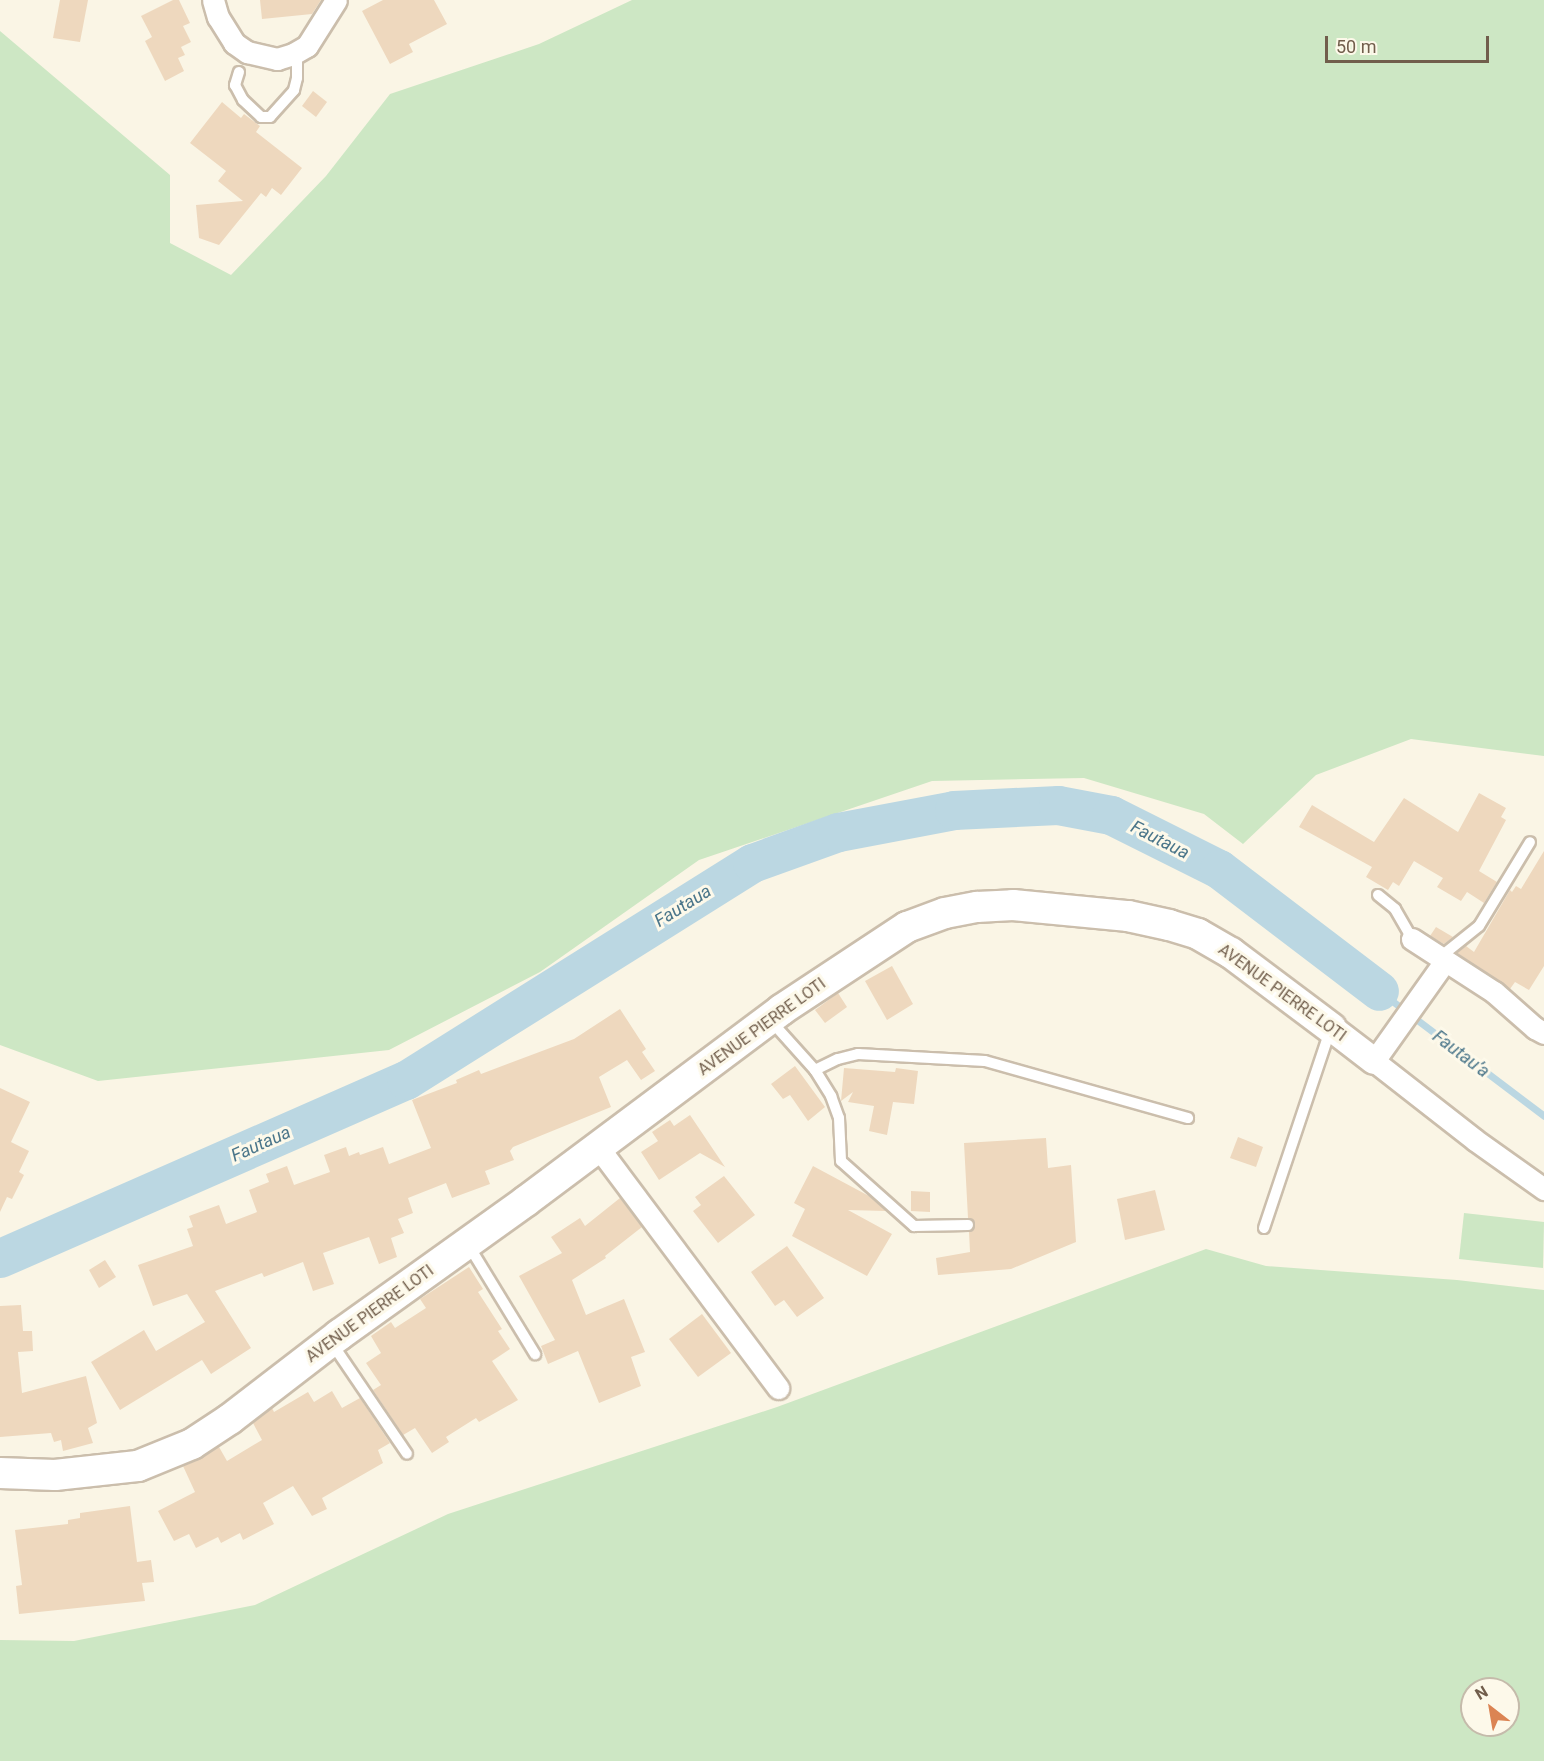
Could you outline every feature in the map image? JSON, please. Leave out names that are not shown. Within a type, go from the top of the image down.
[{"type":"main road","name":"AVENUE PIERRE LOTI","points":[[0,1473],[55,1475],[138,1466],[201,1438],[230,1419],[331,1341],[770,1019],[907,927],[945,913],[977,907],[1013,905],[1128,915],[1198,934],[1231,953],[1331,1028]]},
{"type":"street","points":[[213,0],[218,17],[234,44],[247,52],[277,59],[307,46],[336,0]]},
{"type":"street","points":[[1412,939],[1494,992],[1535,1028],[1544,1033]]},
{"type":"street","points":[[1374,1061],[1428,984],[1442,959]]},
{"type":"street","name":"AVENUE PIERRE LOTI","points":[[1331,1028],[1475,1140],[1544,1189]]},
{"type":"street","points":[[598,1147],[778,1388]]},
{"type":"lane","points":[[239,72],[235,85],[243,100],[261,117],[270,117],[294,90],[297,78],[297,52]]},
{"type":"lane","points":[[1442,959],[1449,947],[1479,926],[1530,842]]},
{"type":"lane","points":[[1378,895],[1395,909],[1412,939]]},
{"type":"lane","points":[[770,1019],[815,1070],[831,1096],[839,1118],[841,1161],[914,1226],[968,1225]]},
{"type":"lane","points":[[1264,1228],[1331,1028]]},
{"type":"lane","points":[[815,1070],[838,1059],[858,1054],[984,1061],[1188,1118]]},
{"type":"lane","points":[[467,1243],[535,1354]]},
{"type":"lane","points":[[331,1341],[407,1454]]},
{"type":"green space","points":[[632,0],[1544,0],[1544,756],[1411,739],[1316,775],[1243,844],[1204,814],[1084,778],[932,781],[699,860],[540,972],[389,1050],[98,1081],[0,1045],[0,31],[170,175],[170,243],[231,275],[326,176],[390,94],[539,44]]},
{"type":"green space","points":[[1464,1213],[1544,1222],[1543,1268],[1459,1259]]},
{"type":"green space","points":[[1206,1249],[1266,1266],[1457,1280],[1544,1290],[1544,1761],[0,1761],[0,1640],[74,1641],[255,1605],[448,1514],[777,1407]]},
{"type":"building","points":[[60,0],[88,0],[80,42],[53,38]]},
{"type":"building","points":[[173,0],[179,0],[190,23],[183,26],[191,42],[181,47],[185,55],[178,58],[184,71],[165,81],[145,41],[152,37],[141,16]]},
{"type":"building","points":[[260,0],[321,0],[312,14],[262,19]]},
{"type":"building","points":[[383,0],[434,0],[447,24],[409,44],[413,52],[390,64],[362,11]]},
{"type":"building","points":[[313,91],[327,102],[316,117],[302,106]]},
{"type":"building","points":[[222,102],[241,118],[244,114],[260,126],[256,132],[302,168],[281,195],[272,188],[266,197],[261,193],[219,245],[199,238],[196,205],[243,201],[218,181],[226,171],[190,143]]},
{"type":"building","points":[[1479,793],[1506,808],[1501,817],[1506,820],[1479,871],[1497,882],[1484,903],[1467,892],[1461,901],[1437,887],[1443,878],[1414,861],[1399,886],[1393,882],[1388,890],[1366,877],[1372,867],[1299,827],[1312,805],[1374,842],[1404,798],[1458,832]]},
{"type":"building","points":[[1544,851],[1544,966],[1529,990],[1515,982],[1510,989],[1457,953],[1466,946],[1474,952],[1510,890],[1512,892],[1516,886],[1521,889]]},
{"type":"building","points":[[1436,927],[1453,937],[1444,944],[1430,936]]},
{"type":"building","points":[[892,966],[913,1004],[887,1020],[865,981]]},
{"type":"building","points":[[838,993],[847,1007],[825,1023],[815,1010]]},
{"type":"building","points":[[620,1009],[646,1049],[642,1052],[655,1071],[641,1080],[627,1060],[599,1077],[611,1107],[513,1147],[510,1151],[514,1160],[485,1171],[490,1184],[452,1198],[446,1183],[408,1198],[413,1213],[398,1219],[404,1233],[391,1238],[397,1257],[379,1264],[369,1237],[323,1253],[334,1284],[313,1291],[303,1262],[264,1277],[262,1273],[215,1291],[251,1348],[211,1374],[202,1360],[120,1410],[91,1362],[144,1330],[156,1351],[205,1322],[187,1294],[153,1306],[138,1265],[193,1246],[187,1229],[193,1227],[189,1216],[219,1205],[226,1224],[257,1212],[249,1190],[269,1182],[266,1174],[287,1166],[294,1185],[330,1172],[324,1155],[346,1147],[349,1156],[359,1152],[360,1155],[383,1147],[389,1164],[431,1148],[412,1100],[457,1083],[456,1080],[479,1070],[481,1074],[574,1039]]},
{"type":"building","points":[[795,1066],[825,1107],[808,1121],[790,1095],[783,1099],[771,1084]]},
{"type":"building","points":[[844,1068],[895,1072],[896,1068],[918,1071],[914,1104],[893,1102],[887,1135],[869,1131],[874,1106],[848,1102],[853,1092],[841,1101]]},
{"type":"building","points":[[0,1088],[30,1102],[11,1142],[29,1151],[19,1172],[24,1175],[12,1199],[7,1197],[0,1212]]},
{"type":"building","points":[[690,1115],[725,1167],[700,1153],[659,1180],[641,1152],[658,1141],[652,1132],[670,1120],[674,1126]]},
{"type":"building","points":[[1238,1137],[1263,1147],[1256,1167],[1230,1158]]},
{"type":"building","points":[[1046,1138],[1048,1168],[1071,1165],[1076,1242],[1011,1269],[938,1275],[936,1258],[970,1252],[969,1232],[975,1225],[974,1221],[968,1218],[964,1143]]},
{"type":"building","points":[[813,1166],[869,1196],[886,1211],[848,1210],[892,1234],[867,1276],[792,1236],[805,1209],[794,1203]]},
{"type":"building","points":[[724,1176],[755,1215],[718,1243],[693,1211],[701,1205],[695,1197]]},
{"type":"building","points":[[1155,1190],[1165,1230],[1125,1240],[1117,1199]]},
{"type":"building","points":[[911,1191],[930,1192],[930,1212],[911,1211]]},
{"type":"building","points":[[620,1198],[642,1227],[605,1256],[606,1258],[572,1280],[586,1315],[624,1299],[645,1352],[631,1357],[641,1386],[599,1403],[578,1351],[548,1364],[541,1346],[555,1340],[519,1276],[562,1253],[551,1237],[580,1218],[585,1226]]},
{"type":"building","points":[[787,1246],[824,1298],[797,1317],[784,1300],[775,1306],[751,1272]]},
{"type":"building","points":[[105,1260],[116,1277],[99,1288],[89,1270]]},
{"type":"building","points":[[469,1267],[483,1289],[478,1292],[502,1329],[498,1331],[510,1349],[492,1361],[518,1400],[479,1422],[476,1418],[446,1437],[449,1442],[432,1453],[415,1428],[403,1435],[373,1390],[381,1385],[366,1363],[381,1353],[371,1336],[391,1322],[395,1328],[426,1308],[420,1299]]},
{"type":"building","points":[[21,1305],[23,1331],[32,1331],[33,1351],[18,1352],[22,1393],[86,1376],[97,1423],[88,1428],[93,1443],[63,1451],[61,1440],[54,1442],[51,1433],[0,1437],[0,1306]]},
{"type":"building","points":[[702,1314],[731,1353],[698,1377],[669,1339]]},
{"type":"building","points":[[332,1391],[342,1408],[360,1398],[390,1443],[378,1450],[383,1463],[322,1498],[327,1509],[312,1516],[293,1486],[263,1503],[274,1524],[243,1540],[240,1533],[221,1543],[218,1537],[196,1548],[189,1534],[174,1541],[158,1511],[195,1492],[183,1466],[219,1447],[227,1461],[262,1440],[253,1423],[272,1408],[274,1412],[308,1392],[314,1402]]},
{"type":"building","points":[[130,1506],[137,1562],[151,1560],[154,1582],[142,1583],[145,1601],[19,1614],[16,1586],[22,1585],[15,1530],[68,1524],[68,1520],[80,1518],[80,1513]]},
{"type":"waterway","name":"Fautaua","points":[[0,1258],[406,1080],[752,863],[838,832],[954,810],[1058,805],[1111,815],[1219,869],[1379,991]]},
{"type":"waterway","name":"Fautau’a","points":[[1379,991],[1544,1116]]}]
